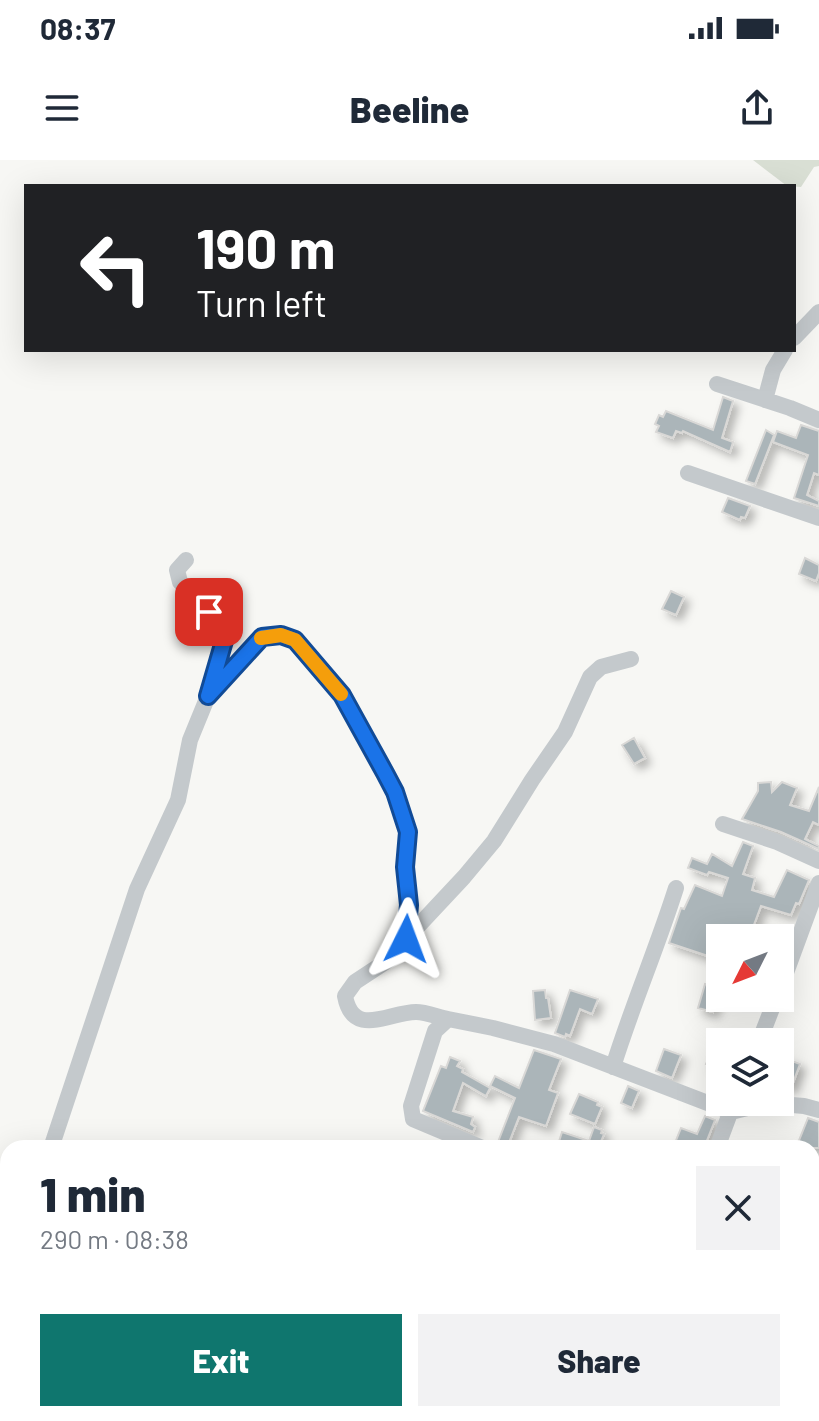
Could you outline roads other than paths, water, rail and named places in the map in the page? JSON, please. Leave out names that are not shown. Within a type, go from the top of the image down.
[{"type":"street","points":[[796,336],[819,312]]},
{"type":"street","points":[[765,400],[773,370],[784,352]]},
{"type":"street","points":[[717,384],[819,420]]},
{"type":"street","points":[[688,473],[819,518]]},
{"type":"street","points":[[54,1140],[137,889],[178,800],[190,740],[208,696],[224,641],[209,612],[180,582],[177,570],[186,560]]},
{"type":"street","points":[[208,696],[262,637],[281,635],[295,640],[342,695],[395,792],[408,832],[406,939]]},
{"type":"street","points":[[631,659],[601,667],[590,677],[565,732],[494,841],[393,957],[355,982],[345,996],[347,1008],[354,1017],[373,1021],[416,1012],[554,1044],[706,1098]]},
{"type":"street","points":[[723,824],[777,842],[819,861]]},
{"type":"street","points":[[794,951],[819,883]]},
{"type":"street","points":[[613,1067],[676,888]]},
{"type":"street","points":[[448,1019],[435,1031],[411,1106],[413,1119],[463,1140]]},
{"type":"street","points":[[794,1105],[819,1110]]},
{"type":"street","points":[[720,1140],[729,1116]]}]
